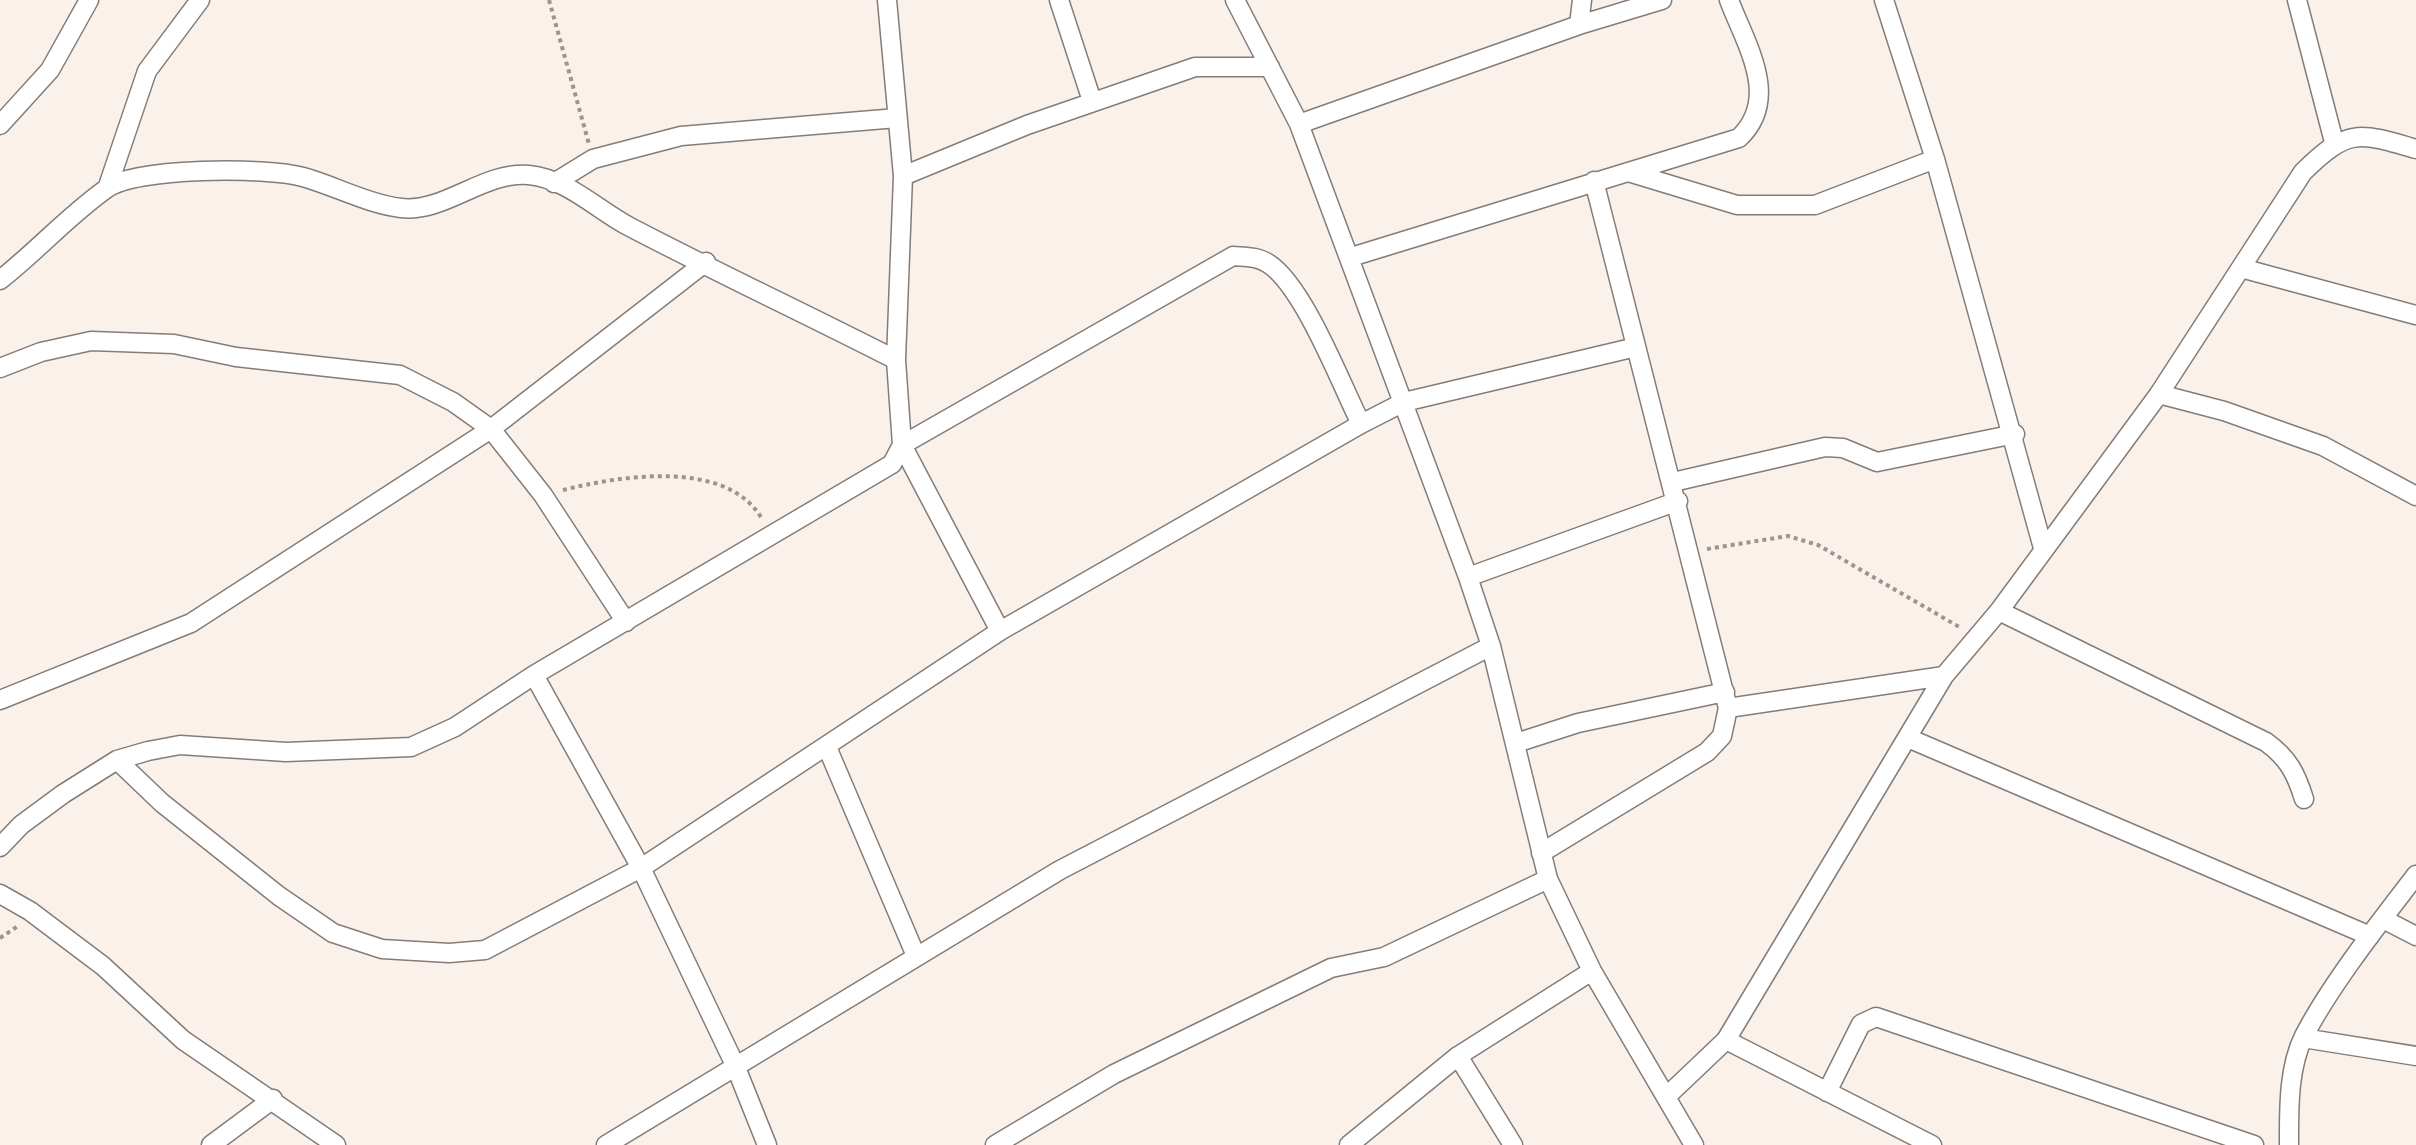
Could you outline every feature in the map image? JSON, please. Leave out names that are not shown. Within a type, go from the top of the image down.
[{"type":"street","points":[[0,125],[50,70],[89,0]]},
{"type":"street","points":[[0,280],[108,186],[147,71],[200,0]]},
{"type":"street","points":[[887,0],[903,176],[896,360],[902,445],[1000,631]]},
{"type":"street","points":[[1059,0],[1092,101]]},
{"type":"street","points":[[1235,0],[1299,124],[1468,577],[1491,646],[1548,879],[1592,971],[1694,1145]]},
{"type":"street","points":[[1579,25],[1582,0]]},
{"type":"street","points":[[1299,124],[1579,25],[1662,0]]},
{"type":"street","points":[[1351,257],[1739,138],[1750,127],[1760,108],[1762,87],[1729,0]]},
{"type":"street","points":[[1884,0],[1935,159],[2015,434],[2043,548]]},
{"type":"street","points":[[2297,0],[2334,142]]},
{"type":"street","points":[[903,176],[1092,101],[1195,67],[1270,67]]},
{"type":"street","points":[[554,183],[593,159],[681,136],[897,118]]},
{"type":"street","points":[[1666,1097],[1726,1040],[1944,676],[1999,611],[2159,394],[2303,172],[2334,142],[2377,138],[2416,149]]},
{"type":"street","points":[[1626,171],[1737,205],[1815,205],[1935,159]]},
{"type":"street","points":[[108,186],[172,174],[242,168],[301,176],[400,208],[426,208],[481,185],[527,175],[577,192],[628,226],[706,262],[896,360]]},
{"type":"street","points":[[1541,853],[1707,752],[1722,736],[1726,700],[1594,181]]},
{"type":"street","points":[[0,847],[21,825],[117,760],[180,745],[286,752],[411,747],[455,727],[534,675],[892,464],[902,445],[1233,256],[1254,257],[1270,264],[1293,287],[1361,424]]},
{"type":"street","points":[[0,700],[191,623],[491,429],[706,262]]},
{"type":"street","points":[[2241,268],[2416,315]]},
{"type":"street","points":[[0,368],[41,352],[91,341],[174,344],[236,357],[400,375],[453,402],[491,429],[543,495],[626,622]]},
{"type":"street","points":[[117,760],[162,803],[279,896],[333,933],[382,949],[449,953],[485,950],[641,868],[1000,631],[1361,424],[1404,402],[1636,347]]},
{"type":"street","points":[[2159,394],[2224,411],[2323,446],[2416,496]]},
{"type":"street","points":[[1468,577],[1675,492],[1825,447],[1843,448],[1877,462],[2015,434]]},
{"type":"street","points":[[1999,611],[2266,742],[2295,771],[2304,799]]},
{"type":"street","points":[[606,1145],[1060,870],[1491,646]]},
{"type":"street","points":[[534,675],[641,868],[735,1065],[767,1145]]},
{"type":"street","points":[[1516,743],[1578,723],[1726,700],[1944,676]]},
{"type":"street","points":[[1908,738],[2370,936]]},
{"type":"street","points":[[827,747],[916,956]]},
{"type":"street","points":[[2289,1145],[2289,1097],[2303,1038],[2370,936],[2416,875]]},
{"type":"street","points":[[995,1145],[1114,1074],[1331,968],[1384,957],[1548,879]]},
{"type":"street","points":[[0,894],[30,911],[103,966],[183,1040],[336,1145]]},
{"type":"street","points":[[2383,919],[2416,936]]},
{"type":"street","points":[[1349,1145],[1458,1056],[1592,971]]},
{"type":"street","points":[[1827,1092],[1861,1024],[1876,1017],[2254,1145]]},
{"type":"street","points":[[2303,1038],[2416,1056]]},
{"type":"street","points":[[1726,1040],[1932,1145]]},
{"type":"street","points":[[1458,1056],[1513,1145]]},
{"type":"street","points":[[211,1145],[273,1099]]},
{"type":"path","points":[[549,0],[593,159]]},
{"type":"path","points":[[543,495],[605,479],[662,475],[689,479],[716,484],[740,495],[756,508],[771,536]]},
{"type":"path","points":[[1689,552],[1760,538],[1788,536],[1818,545],[1977,637]]}]
